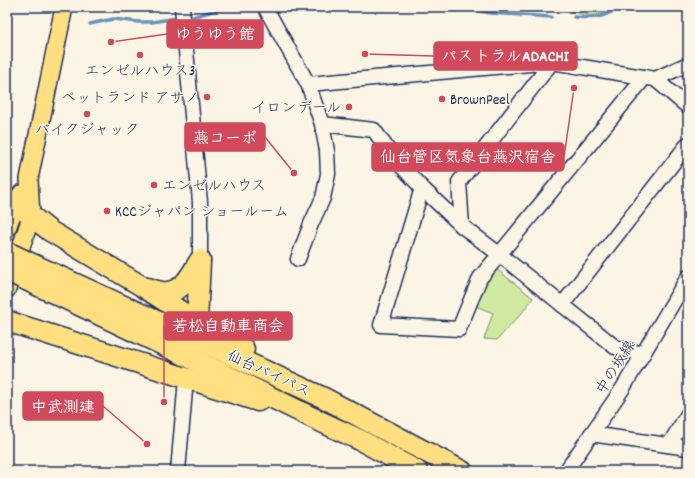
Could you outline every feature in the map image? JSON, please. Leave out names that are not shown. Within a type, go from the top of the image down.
[{"type":"highway","points":[[11,203],[50,231],[145,288],[197,322],[297,379],[324,398]]},
{"type":"highway","name":"仙台バイパス","points":[[7,252],[16,275],[360,440],[417,471]]},
{"type":"highway","points":[[145,288],[166,292],[180,288],[187,281],[200,260]]},
{"type":"highway","points":[[197,322],[200,260]]},
{"type":"highway","name":"仙台バイパス","points":[[16,275],[324,398],[462,471]]},
{"type":"highway","points":[[7,321],[186,379],[311,417]]},
{"type":"main road","points":[[16,275],[31,217],[29,179],[64,7]]},
{"type":"main road","points":[[7,228],[11,203],[29,179]]},
{"type":"street","points":[[182,7],[200,202],[200,260]]},
{"type":"street","points":[[265,7],[308,84],[322,124],[327,151],[328,174],[323,198],[311,224],[298,259]]},
{"type":"street","points":[[308,84],[552,62],[650,78],[688,107]]},
{"type":"street","points":[[462,226],[459,182],[552,62]]},
{"type":"street","points":[[422,188],[381,325],[459,329],[480,278],[650,78],[688,64]]},
{"type":"street","points":[[322,124],[374,130],[393,157],[422,188],[462,226],[615,347],[643,354]]},
{"type":"street","points":[[562,305],[688,144]]},
{"type":"street","name":"中の坂線","points":[[566,471],[623,388],[688,277]]},
{"type":"street","points":[[178,471],[186,379]]},
{"type":"street","points":[[669,445],[688,414]]},
{"type":"street","points":[[591,434],[688,448]]},
{"type":"green space","points":[[503,7],[614,7],[604,13],[592,15],[559,9],[524,9]]},
{"type":"green space","points":[[494,267],[533,298],[521,314],[497,340],[484,339],[493,313],[473,305]]},
{"type":"waterway","points":[[193,17],[225,7]]},
{"type":"waterway","points":[[462,7],[490,13],[551,17]]},
{"type":"waterway","points":[[574,17],[588,18],[603,16],[620,7]]},
{"type":"waterway","points":[[90,24],[113,19],[152,22],[176,18]]},
{"type":"place","name":"ゆうゆう館","points":[[111,42]]},
{"type":"place","name":"パストラルADACHI","points":[[365,54]]},
{"type":"place","name":"エンゼルハウス3","points":[[140,55]]},
{"type":"place","name":"仙台管区気象台燕沢宿舎","points":[[574,88]]},
{"type":"place","name":"ペットランド アサノ","points":[[207,97]]},
{"type":"place","name":"BrownPeel","points":[[442,99]]},
{"type":"place","name":"イロンデール","points":[[349,107]]},
{"type":"place","name":"バイクジャック","points":[[87,114]]},
{"type":"place","name":"燕コーポ","points":[[294,173]]},
{"type":"place","name":"エンゼルハウス","points":[[154,185]]},
{"type":"place","name":"KCCジャパン ショールーム","points":[[107,211]]},
{"type":"place","name":"若松自動車商会","points":[[164,402]]},
{"type":"place","name":"中武測建","points":[[147,444]]}]
